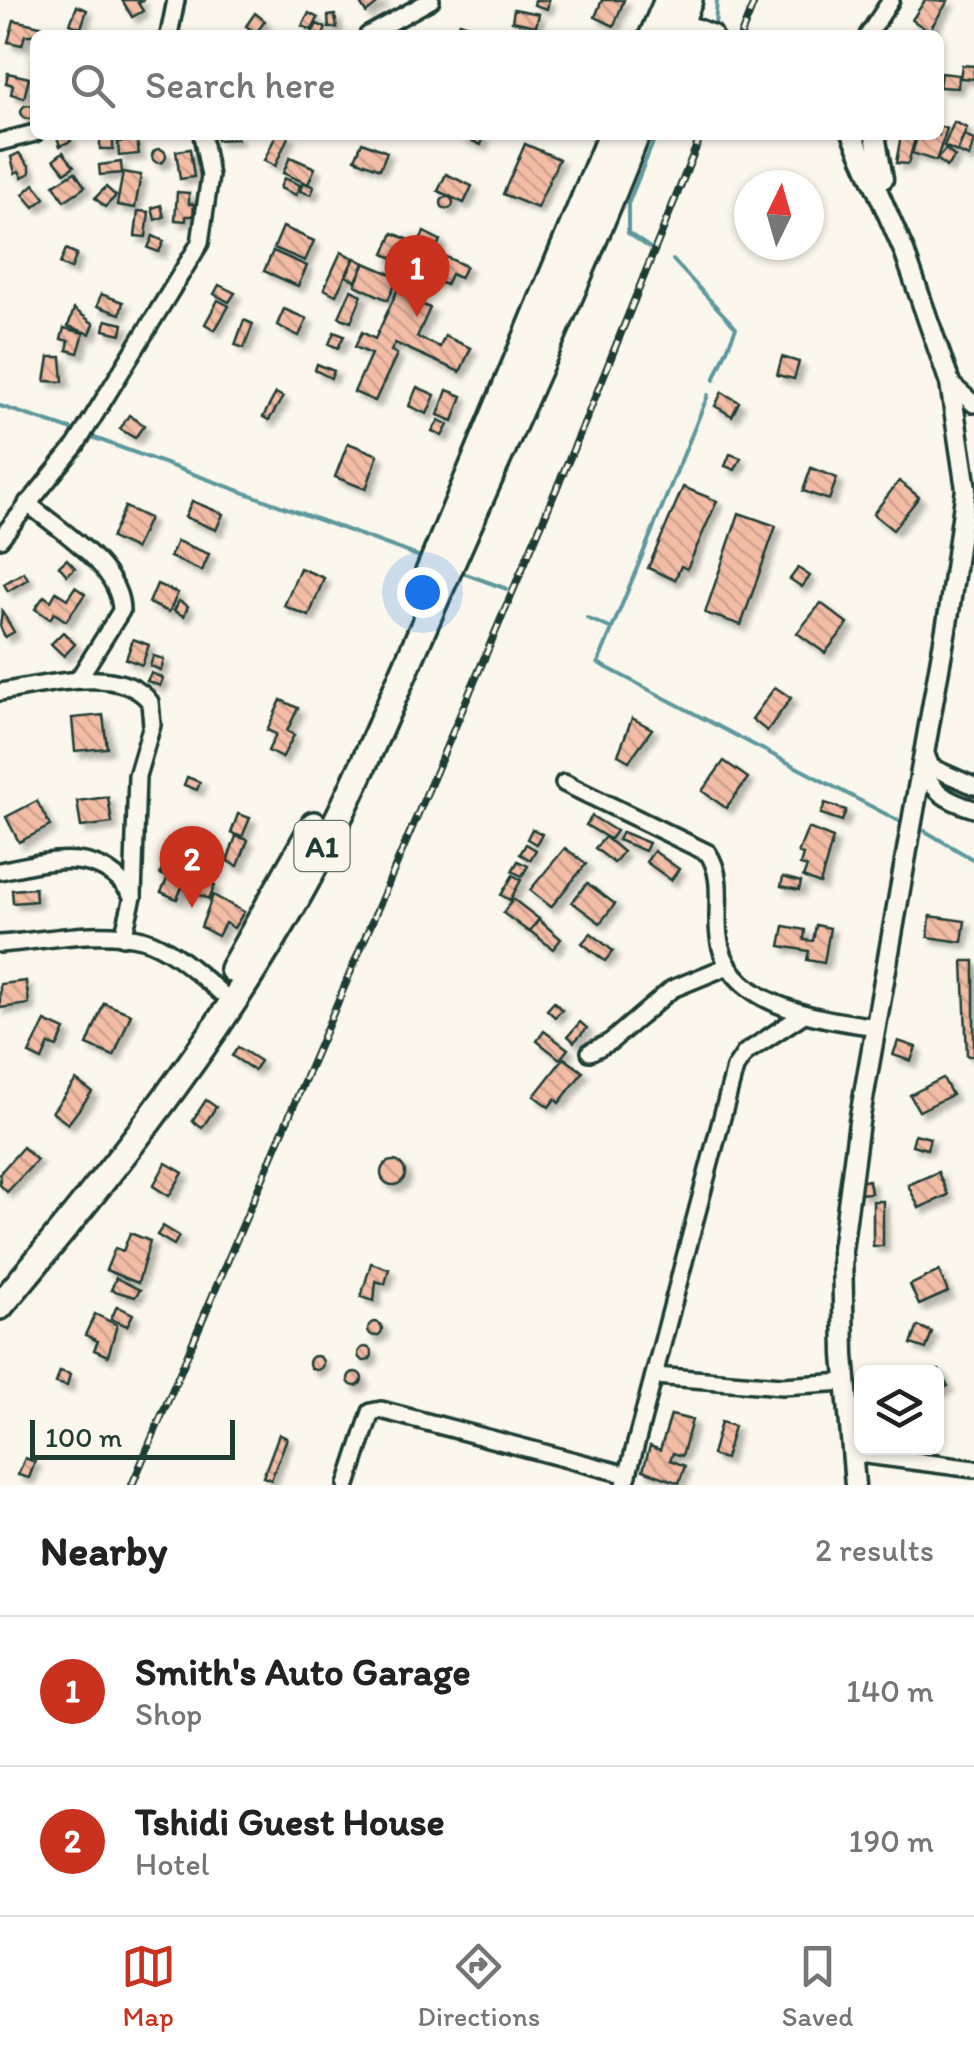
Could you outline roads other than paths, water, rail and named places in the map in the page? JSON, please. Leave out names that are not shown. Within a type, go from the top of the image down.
[{"type":"highway","name":"A1","points":[[0,1281],[110,1150],[220,992],[334,788],[413,610],[609,140]]},
{"type":"highway","name":"A1","points":[[0,1306],[124,1160],[184,1076],[284,921],[362,764],[554,333],[634,140]]},
{"type":"street","points":[[170,30],[176,0]]},
{"type":"street","points":[[377,30],[431,0]]},
{"type":"street","points":[[872,30],[894,0]]},
{"type":"street","points":[[884,30],[894,0]]},
{"type":"street","points":[[671,18],[700,30]]},
{"type":"street","points":[[0,142],[30,133]]},
{"type":"street","points":[[0,539],[76,445],[200,243],[210,176],[203,140]]},
{"type":"street","points":[[855,140],[904,252],[950,383],[966,489],[968,533],[876,1027],[842,1250],[846,1382],[855,1485]]},
{"type":"street","points":[[875,140],[904,252]]},
{"type":"street","points":[[950,383],[974,404]]},
{"type":"street","points":[[28,503],[104,569],[121,599],[120,611],[79,678]]},
{"type":"street","points":[[0,692],[79,678],[133,688],[144,694],[154,712],[137,776],[133,897],[123,937]]},
{"type":"street","points":[[924,757],[931,767],[974,786]]},
{"type":"street","points":[[924,757],[926,780],[939,793],[974,808]]},
{"type":"street","points":[[564,783],[708,853],[717,866],[719,939],[728,966],[759,993],[801,1016],[876,1027]]},
{"type":"street","points":[[0,871],[48,860],[85,862],[110,869],[133,897]]},
{"type":"street","points":[[0,944],[123,937],[144,940],[171,953],[220,992]]},
{"type":"street","points":[[590,1052],[610,1042],[672,989],[728,966]]},
{"type":"street","points":[[347,1485],[371,1412],[381,1410],[626,1480],[736,1068],[745,1053],[801,1016]]},
{"type":"street","points":[[655,1376],[766,1386],[846,1382]]},
{"type":"street","points":[[851,1453],[974,1469]]},
{"type":"waterway","points":[[715,25],[717,0]]},
{"type":"waterway","points":[[650,248],[628,233],[628,204],[654,140]]},
{"type":"waterway","points":[[673,260],[736,328],[714,380]]},
{"type":"waterway","points":[[708,395],[598,663],[899,821]]},
{"type":"waterway","points":[[0,406],[76,431]]},
{"type":"waterway","points":[[89,436],[418,556]]},
{"type":"waterway","points":[[460,572],[507,589]]},
{"type":"waterway","points":[[587,618],[610,628]]},
{"type":"waterway","points":[[925,831],[974,860]]},
{"type":"railway","points":[[743,30],[755,0]]},
{"type":"railway","points":[[132,1485],[587,417],[699,140]]},
{"type":"place","name":"Smith's Auto Garage","points":[[417,317]]},
{"type":"place","name":"Tshidi Guest House","points":[[192,908]]}]
